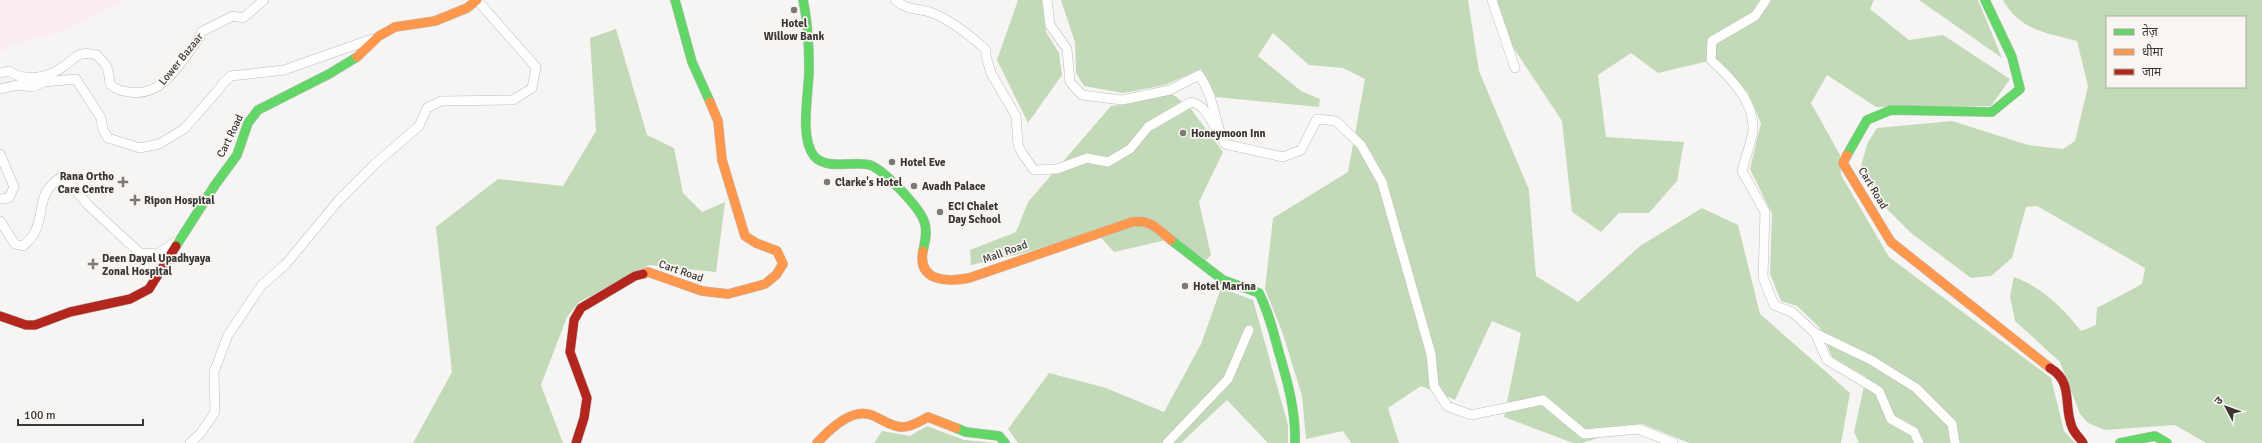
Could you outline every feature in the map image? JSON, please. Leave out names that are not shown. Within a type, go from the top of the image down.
[{"type":"main road","name":"Cart Road","points":[[0,316],[8,317],[26,325],[36,325],[72,311],[131,300],[149,289],[185,235],[215,185],[237,155],[248,123],[258,110],[329,74],[362,54],[379,36],[395,27],[420,22],[435,21],[467,8],[477,0]]},
{"type":"main road","name":"Cart Road","points":[[576,443],[584,418],[586,398],[579,373],[570,352],[574,320],[581,308],[635,276],[648,272],[702,291],[728,294],[765,284],[776,275],[783,264],[782,256],[776,249],[751,243],[745,236],[722,160],[718,121],[692,62],[675,0]]},
{"type":"main road","name":"Mall Road","points":[[803,0],[806,10],[809,70],[806,110],[810,147],[814,157],[823,164],[870,165],[881,172],[906,197],[925,222],[925,246],[922,259],[929,274],[935,279],[947,281],[969,278],[1132,222],[1143,220],[1153,224],[1182,250],[1223,280],[1259,293],[1273,327],[1292,397],[1296,429],[1295,443]]},
{"type":"main road","name":"Cart Road","points":[[1985,0],[2012,56],[2020,89],[1992,112],[1891,110],[1885,112],[1867,120],[1843,163],[1891,242],[2042,363],[2059,373],[2068,392],[2072,426],[2083,443]]},
{"type":"main road","points":[[817,443],[828,431],[845,420],[857,413],[867,413],[890,425],[907,427],[928,416],[966,432],[999,436],[1005,443]]},
{"type":"main road","points":[[2120,443],[2155,436],[2167,443]]},
{"type":"street","name":"Lower Bazaar","points":[[0,73],[9,71],[14,75],[40,78],[62,68],[80,54],[93,54],[98,55],[105,63],[110,71],[110,84],[118,90],[136,93],[152,91],[163,84],[200,37],[201,32],[233,16],[243,18],[264,0]]},
{"type":"street","points":[[190,443],[200,434],[215,412],[214,372],[228,335],[261,286],[286,264],[338,201],[375,164],[419,126],[427,108],[441,101],[513,100],[532,88],[536,67],[477,0]]},
{"type":"street","points":[[895,0],[906,8],[934,13],[952,22],[983,47],[986,51],[991,73],[1016,116],[1018,145],[1034,170],[1057,169],[1087,158],[1108,162],[1130,150],[1139,137],[1156,122],[1191,102],[1198,104],[1206,110],[1226,144],[1283,157],[1300,150],[1317,119],[1336,121],[1361,145],[1382,182],[1431,354],[1434,386],[1447,406],[1471,415],[1543,400],[1584,434],[1639,429],[1673,443]]},
{"type":"street","points":[[1047,0],[1050,25],[1067,49],[1070,82],[1082,96],[1122,100],[1170,90],[1199,75],[1207,85],[1219,132]]},
{"type":"street","points":[[1492,0],[1515,68]]},
{"type":"street","points":[[1766,0],[1755,16],[1712,41],[1711,60],[1729,76],[1750,107],[1753,129],[1742,171],[1765,212],[1763,277],[1774,305],[1792,312],[1816,333],[1871,360],[1916,388],[1952,424],[1955,443]]},
{"type":"street","points":[[17,85],[32,87],[44,82],[76,79],[100,118],[103,130],[108,138],[140,148],[159,144],[184,129],[223,83],[231,76],[284,70],[361,45],[379,36]]},
{"type":"street","points":[[0,89],[17,85],[32,78]]},
{"type":"street","points":[[0,154],[14,187],[9,198],[0,199]]},
{"type":"street","points":[[0,221],[15,244],[23,246],[35,233],[42,211],[44,195],[50,185],[60,178],[74,187],[88,206],[140,254],[158,254],[185,235]]},
{"type":"street","points":[[1167,443],[1228,379],[1249,330]]},
{"type":"street","points":[[1816,333],[1827,360],[1879,391],[1891,419],[1914,432],[1919,443]]},
{"type":"shaded area","points":[[0,0],[125,0],[64,30],[9,46],[0,52]]},
{"type":"green space","points":[[1018,0],[1042,0],[1046,32],[1059,53],[1062,75],[1028,123],[997,60]]},
{"type":"green space","points":[[1061,0],[1468,0],[1479,71],[1529,190],[1536,276],[1578,302],[1640,246],[1702,208],[1738,225],[1760,314],[1850,393],[1841,443],[1689,443],[1642,424],[1582,443],[1573,443],[1504,417],[1521,333],[1492,321],[1455,400],[1421,386],[1388,408],[1399,443],[1351,443],[1343,431],[1306,439],[1302,396],[1283,334],[1265,289],[1273,218],[1348,172],[1365,79],[1343,68],[1309,65],[1273,33],[1258,56],[1301,91],[1320,99],[1319,107],[1216,97],[1201,69],[1165,85],[1123,93],[1084,86],[1076,73],[1075,42]]},
{"type":"green space","points":[[1497,0],[1874,0],[1870,9],[1909,40],[1943,35],[2010,79],[1991,106],[1876,107],[1827,75],[1811,103],[1840,155],[1841,175],[1889,257],[2051,378],[2064,431],[2075,443],[1859,443],[1854,432],[1866,377],[1832,357],[1820,328],[1797,306],[1781,301],[1770,274],[1772,214],[1750,169],[1761,123],[1748,93],[1717,59],[1658,73],[1631,53],[1598,75],[1606,137],[1684,142],[1677,181],[1649,213],[1619,213],[1601,232],[1572,212],[1562,121],[1503,32]]},
{"type":"green space","points":[[1919,0],[1978,0],[2002,58]]},
{"type":"green space","points":[[2003,0],[2262,0],[2262,443],[2206,443],[2175,425],[2105,430],[2088,423],[2080,414],[2060,362],[2015,321],[2010,296],[2014,277],[2043,292],[2067,314],[2081,331],[2096,325],[2097,308],[2142,284],[2145,268],[2037,206],[2026,207],[2012,258],[1991,276],[1971,278],[1911,233],[1881,203],[1860,169],[1868,142],[1877,128],[1952,121],[2028,145],[2063,149],[2075,141],[2088,86],[2077,41],[2035,29],[2017,18]]},
{"type":"green space","points":[[616,29],[647,135],[674,148],[683,193],[702,212],[725,202],[716,272],[649,265],[579,302],[567,317],[541,385],[563,443],[413,443],[452,372],[436,227],[498,179],[563,186],[596,131],[590,38]]},
{"type":"green space","points":[[1171,93],[1191,109],[1223,152],[1199,202],[1211,255],[1206,260],[1175,238],[1114,252],[1095,231],[1024,253],[971,265],[970,250],[1016,232],[1028,202],[1111,106],[1127,104]]},
{"type":"green space","points":[[1221,288],[1253,300],[1288,425],[1288,443],[1268,443],[1227,400],[1181,443],[1018,443],[1008,429],[1049,373],[1106,388],[1164,412],[1201,344]]},
{"type":"green space","points":[[927,426],[964,440],[998,443],[874,443],[882,431],[910,436]]},
{"type":"traffic: fast","points":[[675,0],[692,62],[710,102]]},
{"type":"traffic: fast","points":[[803,0],[808,43],[809,69],[806,126],[809,148],[814,156],[826,163],[870,165],[892,181],[908,198],[924,221],[926,232],[923,251]]},
{"type":"traffic: fast","points":[[1847,155],[1867,120],[1891,110],[1992,112],[2020,89],[2012,57],[1985,0]]},
{"type":"traffic: fast","points":[[176,246],[215,185],[237,155],[248,123],[258,110],[329,74],[357,57]]},
{"type":"traffic: fast","points":[[1171,240],[1223,280],[1259,293],[1270,321],[1288,384],[1294,419],[1295,443]]},
{"type":"traffic: fast","points":[[956,428],[966,432],[999,436],[1005,443]]},
{"type":"traffic: fast","points":[[2120,443],[2155,436],[2167,443]]},
{"type":"traffic: slow","points":[[357,57],[379,36],[395,27],[435,21],[467,8],[477,0]]},
{"type":"traffic: slow","points":[[643,274],[648,272],[702,291],[728,294],[765,284],[776,275],[783,264],[777,251],[756,243],[745,236],[722,160],[718,121],[710,102]]},
{"type":"traffic: slow","points":[[1847,155],[1843,163],[1891,242],[2050,368]]},
{"type":"traffic: slow","points":[[923,251],[922,261],[929,274],[936,278],[952,280],[969,278],[1132,222],[1138,221],[1149,223],[1171,240]]},
{"type":"traffic: slow","points":[[817,443],[828,431],[842,420],[858,414],[874,416],[898,427],[913,425],[928,417],[956,428]]},
{"type":"traffic: jam","points":[[0,316],[26,325],[35,325],[70,312],[130,299],[149,289],[176,246]]},
{"type":"traffic: jam","points":[[576,443],[584,418],[587,398],[570,352],[574,320],[581,308],[635,276],[643,274]]},
{"type":"traffic: jam","points":[[2050,368],[2062,380],[2067,395],[2069,419],[2074,431],[2083,443]]},
{"type":"place","name":"Hotel Willow Bank","points":[[794,10]]},
{"type":"place","name":"Honeymoon Inn","points":[[1183,133]]},
{"type":"place","name":"Hotel Eve","points":[[892,162]]},
{"type":"place","name":"Rana Ortho Care Centre","points":[[123,182]]},
{"type":"place","name":"Clarke's Hotel","points":[[827,182]]},
{"type":"place","name":"Avadh Palace","points":[[914,186]]},
{"type":"place","name":"Ripon Hospital","points":[[135,200]]},
{"type":"place","name":"ECI Chalet Day School","points":[[940,212]]},
{"type":"place","name":"Deen Dayal Upadhyaya Zonal Hospital","points":[[93,264]]},
{"type":"place","name":"Hotel Marina","points":[[1185,286]]}]
